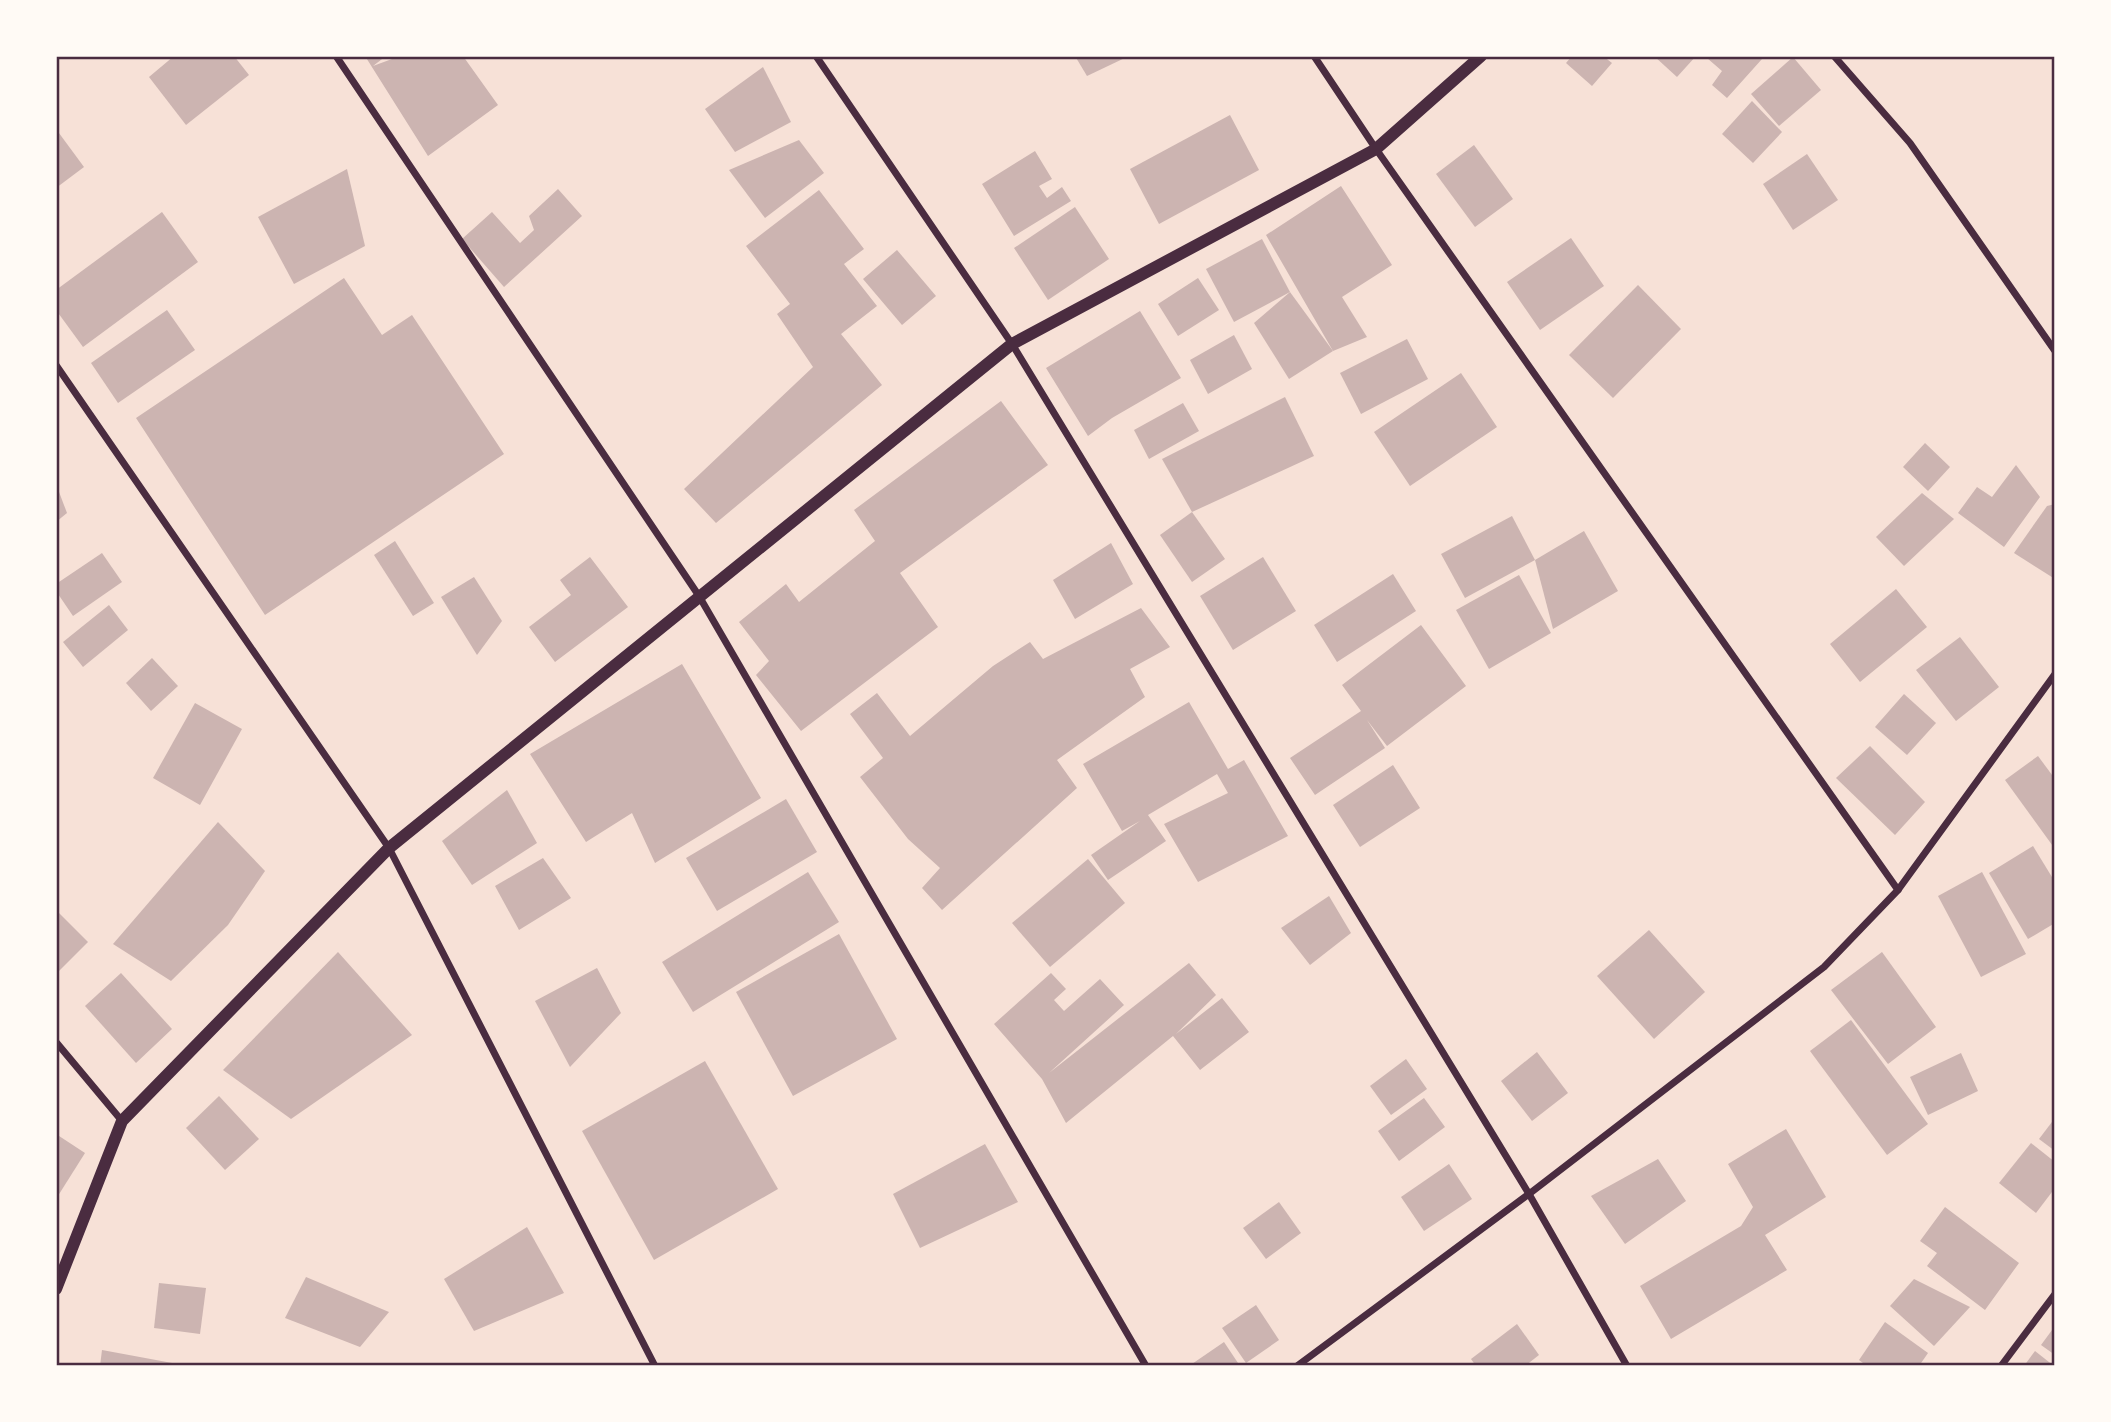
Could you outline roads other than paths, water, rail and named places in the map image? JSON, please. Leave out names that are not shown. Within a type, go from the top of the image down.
[{"type":"street","points":[[336,56],[699,596],[1146,1366]]},
{"type":"street","points":[[816,56],[1012,344],[1529,1194],[1626,1366]]},
{"type":"street","points":[[1314,56],[1376,149],[1898,890]]},
{"type":"street","points":[[56,1289],[122,1121],[389,848],[1012,344],[1376,149],[1480,56]]},
{"type":"street","points":[[1834,56],[1910,143],[2055,351]]},
{"type":"street","points":[[56,365],[389,848],[655,1366]]},
{"type":"street","points":[[1297,1366],[1529,1194],[1824,967],[1898,890],[2055,674]]},
{"type":"street","points":[[56,1042],[122,1121]]},
{"type":"street","points":[[2001,1366],[2055,1294]]}]
